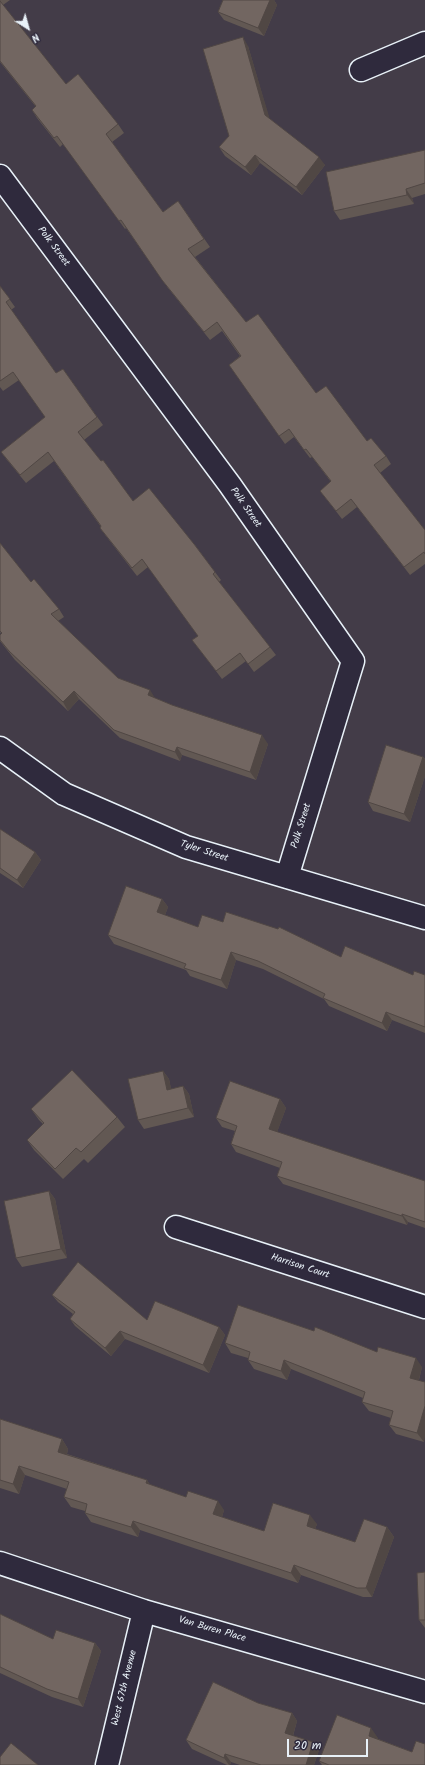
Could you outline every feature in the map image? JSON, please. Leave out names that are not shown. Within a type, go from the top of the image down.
[{"type":"street","points":[[361,70],[425,44]]},
{"type":"street","name":"Polk Street","points":[[0,176],[230,485],[353,662],[287,877]]},
{"type":"street","name":"Tyler Street","points":[[0,748],[64,794],[186,847],[425,918]]},
{"type":"street","name":"Harrison Court","points":[[176,1227],[425,1307]]},
{"type":"street","name":"Van Buren Place","points":[[0,1563],[144,1611],[425,1692]]},
{"type":"street","name":"West 67th Avenue","points":[[107,1765],[144,1611]]},
{"type":"building","points":[[223,0],[270,0],[258,28],[218,12]]},
{"type":"building","points":[[0,1],[66,84],[78,74],[118,124],[106,134],[163,212],[178,201],[204,239],[188,249],[246,322],[258,314],[316,393],[326,386],[367,441],[371,438],[386,456],[374,465],[425,530],[425,554],[424,552],[404,567],[351,499],[336,511],[320,491],[331,481],[306,449],[304,450],[289,429],[279,436],[229,365],[241,356],[217,322],[204,332],[162,280],[121,220],[119,221],[57,136],[54,138],[32,110],[36,106],[0,61]]},
{"type":"building","points":[[243,37],[265,115],[319,157],[296,187],[255,155],[245,167],[219,147],[229,136],[203,49]]},
{"type":"building","points":[[425,150],[425,183],[406,189],[407,195],[334,211],[326,172]]},
{"type":"building","points":[[0,286],[10,299],[6,302],[56,373],[63,369],[97,417],[78,432],[101,461],[103,460],[133,501],[149,488],[194,544],[215,572],[213,574],[270,647],[248,664],[240,653],[216,671],[192,640],[198,636],[142,559],[132,568],[100,528],[101,526],[48,452],[20,475],[1,452],[45,417],[13,372],[0,381]]},
{"type":"building","points":[[0,543],[31,582],[34,579],[59,609],[51,614],[118,678],[150,690],[148,695],[172,705],[262,735],[250,772],[177,747],[175,752],[114,730],[74,691],[63,702],[9,651],[0,640],[0,635],[2,633],[0,631]]},
{"type":"building","points":[[386,745],[423,757],[404,814],[368,802]]},
{"type":"building","points":[[0,829],[35,852],[17,880],[0,868]]},
{"type":"building","points":[[126,886],[162,899],[157,912],[198,927],[202,915],[223,922],[226,912],[278,929],[279,927],[341,957],[345,946],[413,975],[414,971],[425,975],[425,1027],[386,1012],[382,1023],[323,998],[325,994],[258,961],[231,952],[221,980],[184,968],[186,964],[108,935]]},
{"type":"building","points":[[72,1070],[117,1117],[81,1152],[76,1148],[55,1169],[27,1140],[44,1123],[31,1109]]},
{"type":"building","points":[[163,1071],[167,1090],[183,1086],[188,1108],[138,1120],[128,1079]]},
{"type":"building","points":[[230,1081],[280,1099],[269,1129],[425,1181],[425,1222],[277,1176],[282,1162],[231,1144],[237,1126],[216,1118]]},
{"type":"building","points":[[49,1191],[61,1249],[16,1258],[4,1201]]},
{"type":"building","points":[[78,1262],[147,1320],[155,1301],[219,1327],[203,1365],[120,1331],[105,1348],[70,1319],[75,1312],[52,1295]]},
{"type":"building","points":[[238,1305],[314,1331],[315,1327],[377,1352],[378,1347],[416,1358],[410,1378],[425,1382],[425,1406],[417,1433],[389,1425],[393,1411],[362,1402],[365,1392],[284,1360],[281,1371],[248,1360],[250,1352],[225,1343]]},
{"type":"building","points":[[0,1419],[62,1439],[58,1452],[147,1480],[146,1483],[186,1497],[188,1491],[218,1501],[213,1514],[264,1531],[273,1503],[310,1515],[307,1526],[355,1542],[364,1519],[387,1527],[366,1588],[357,1588],[294,1565],[291,1573],[133,1521],[131,1527],[85,1513],[87,1504],[64,1497],[69,1482],[19,1466],[13,1484],[0,1480]]},
{"type":"building","points":[[425,1572],[425,1620],[419,1620],[417,1573]]},
{"type":"building","points":[[0,1614],[53,1639],[56,1630],[95,1643],[78,1699],[47,1689],[0,1667]]},
{"type":"building","points":[[213,1682],[258,1703],[292,1713],[285,1733],[313,1742],[306,1765],[261,1765],[225,1754],[224,1758],[186,1740]]},
{"type":"building","points":[[337,1715],[371,1728],[369,1736],[412,1752],[416,1741],[425,1744],[425,1765],[329,1765],[319,1761]]},
{"type":"building","points":[[11,1743],[38,1765],[0,1765],[0,1757]]}]
